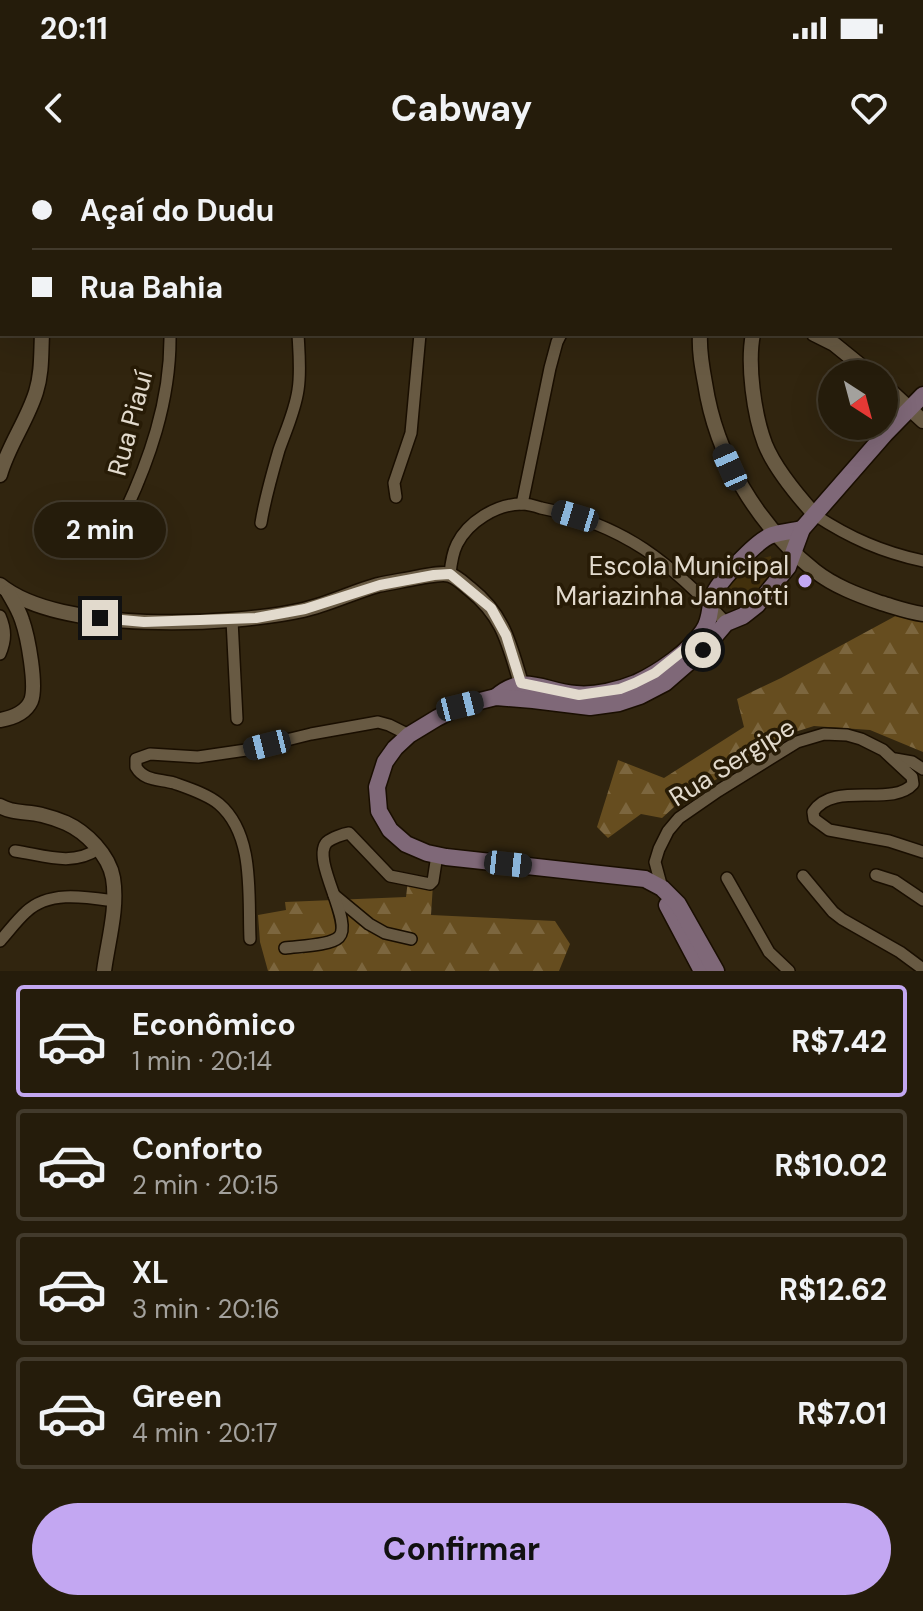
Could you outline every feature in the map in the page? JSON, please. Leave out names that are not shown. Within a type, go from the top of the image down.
[{"type":"main road","points":[[708,969],[678,904],[662,888],[645,879],[437,855],[406,844],[390,830],[379,811],[377,787],[385,762],[409,735],[460,706],[496,697],[509,688],[579,701],[620,689],[637,690],[655,673],[757,605],[788,567],[802,529],[923,395]]},
{"type":"main road","points":[[699,646],[714,593],[748,552],[765,538],[802,529]]},
{"type":"street","points":[[0,475],[37,389],[42,336]]},
{"type":"street","name":"Rua Piauí","points":[[120,522],[139,483],[155,434],[170,359],[170,336]]},
{"type":"street","points":[[261,523],[298,392],[298,336]]},
{"type":"street","points":[[396,497],[394,483],[411,433],[420,336]]},
{"type":"street","points":[[522,504],[550,368],[560,336]]},
{"type":"street","points":[[700,336],[707,400],[717,436],[730,467],[777,534],[815,571],[852,593],[923,614]]},
{"type":"street","points":[[753,336],[752,382],[765,444],[793,489],[815,515],[844,534],[893,555],[923,561]]},
{"type":"street","points":[[818,336],[854,360]]},
{"type":"street","points":[[898,397],[923,421]]},
{"type":"street","points":[[450,574],[452,555],[467,529],[481,517],[500,508],[522,504],[593,521],[641,547],[674,570],[726,623]]},
{"type":"street","points":[[4,588],[53,610],[81,617],[144,622],[232,620],[305,609],[380,585],[450,574],[491,608],[530,690]]},
{"type":"street","points":[[0,720],[23,712],[30,704],[33,693],[22,619],[4,588]]},
{"type":"street","points":[[0,616],[5,638],[0,654]]},
{"type":"street","points":[[232,620],[237,719]]},
{"type":"street","points":[[250,939],[244,847],[233,821],[218,803],[204,795],[143,776],[136,767],[136,759],[150,754],[198,757],[246,750],[378,722],[409,735]]},
{"type":"street","name":"Rua Sergipe","points":[[662,888],[655,862],[668,831],[679,818],[797,742],[824,734],[847,735],[923,769]]},
{"type":"street","points":[[895,759],[912,777],[913,784],[907,790],[834,797],[817,806],[813,812],[814,819],[829,830],[889,841],[923,852]]},
{"type":"street","points":[[0,806],[67,823],[85,834],[98,849],[113,876],[114,901],[104,971]]},
{"type":"street","points":[[285,948],[331,942],[343,931],[343,922],[331,892],[323,848],[327,842],[349,833],[386,873],[403,880],[430,884],[437,855]]},
{"type":"street","points":[[15,851],[72,859],[98,849]]},
{"type":"street","points":[[876,875],[895,881],[923,900]]},
{"type":"street","points":[[803,876],[842,919],[923,969]]},
{"type":"street","points":[[727,878],[769,952],[789,971]]},
{"type":"street","points":[[331,892],[369,924],[385,933],[411,939]]},
{"type":"street","points":[[0,941],[27,911],[40,902],[79,896],[114,901]]},
{"type":"green space","points":[[901,613],[923,614],[923,752],[870,730],[814,726],[779,737],[750,760],[684,798],[662,818],[641,814],[608,838],[597,827],[618,760],[664,778],[744,727],[737,699]]},
{"type":"green space","points":[[408,880],[433,884],[431,915],[555,921],[570,944],[559,971],[268,971],[260,942],[258,915],[286,910],[285,902],[406,897]]},
{"type":"shaded area","points":[[771,556],[773,571],[742,609],[729,607],[721,592],[752,561]]},
{"type":"place","name":"Escola Municipal Mariazinha Jannotti","points":[[805,581]]},
{"type":"route","points":[[100,618],[144,622],[256,618],[305,609],[380,585],[450,574],[491,608],[506,635],[521,683],[579,695],[620,689],[655,673],[695,641],[703,650]]}]
